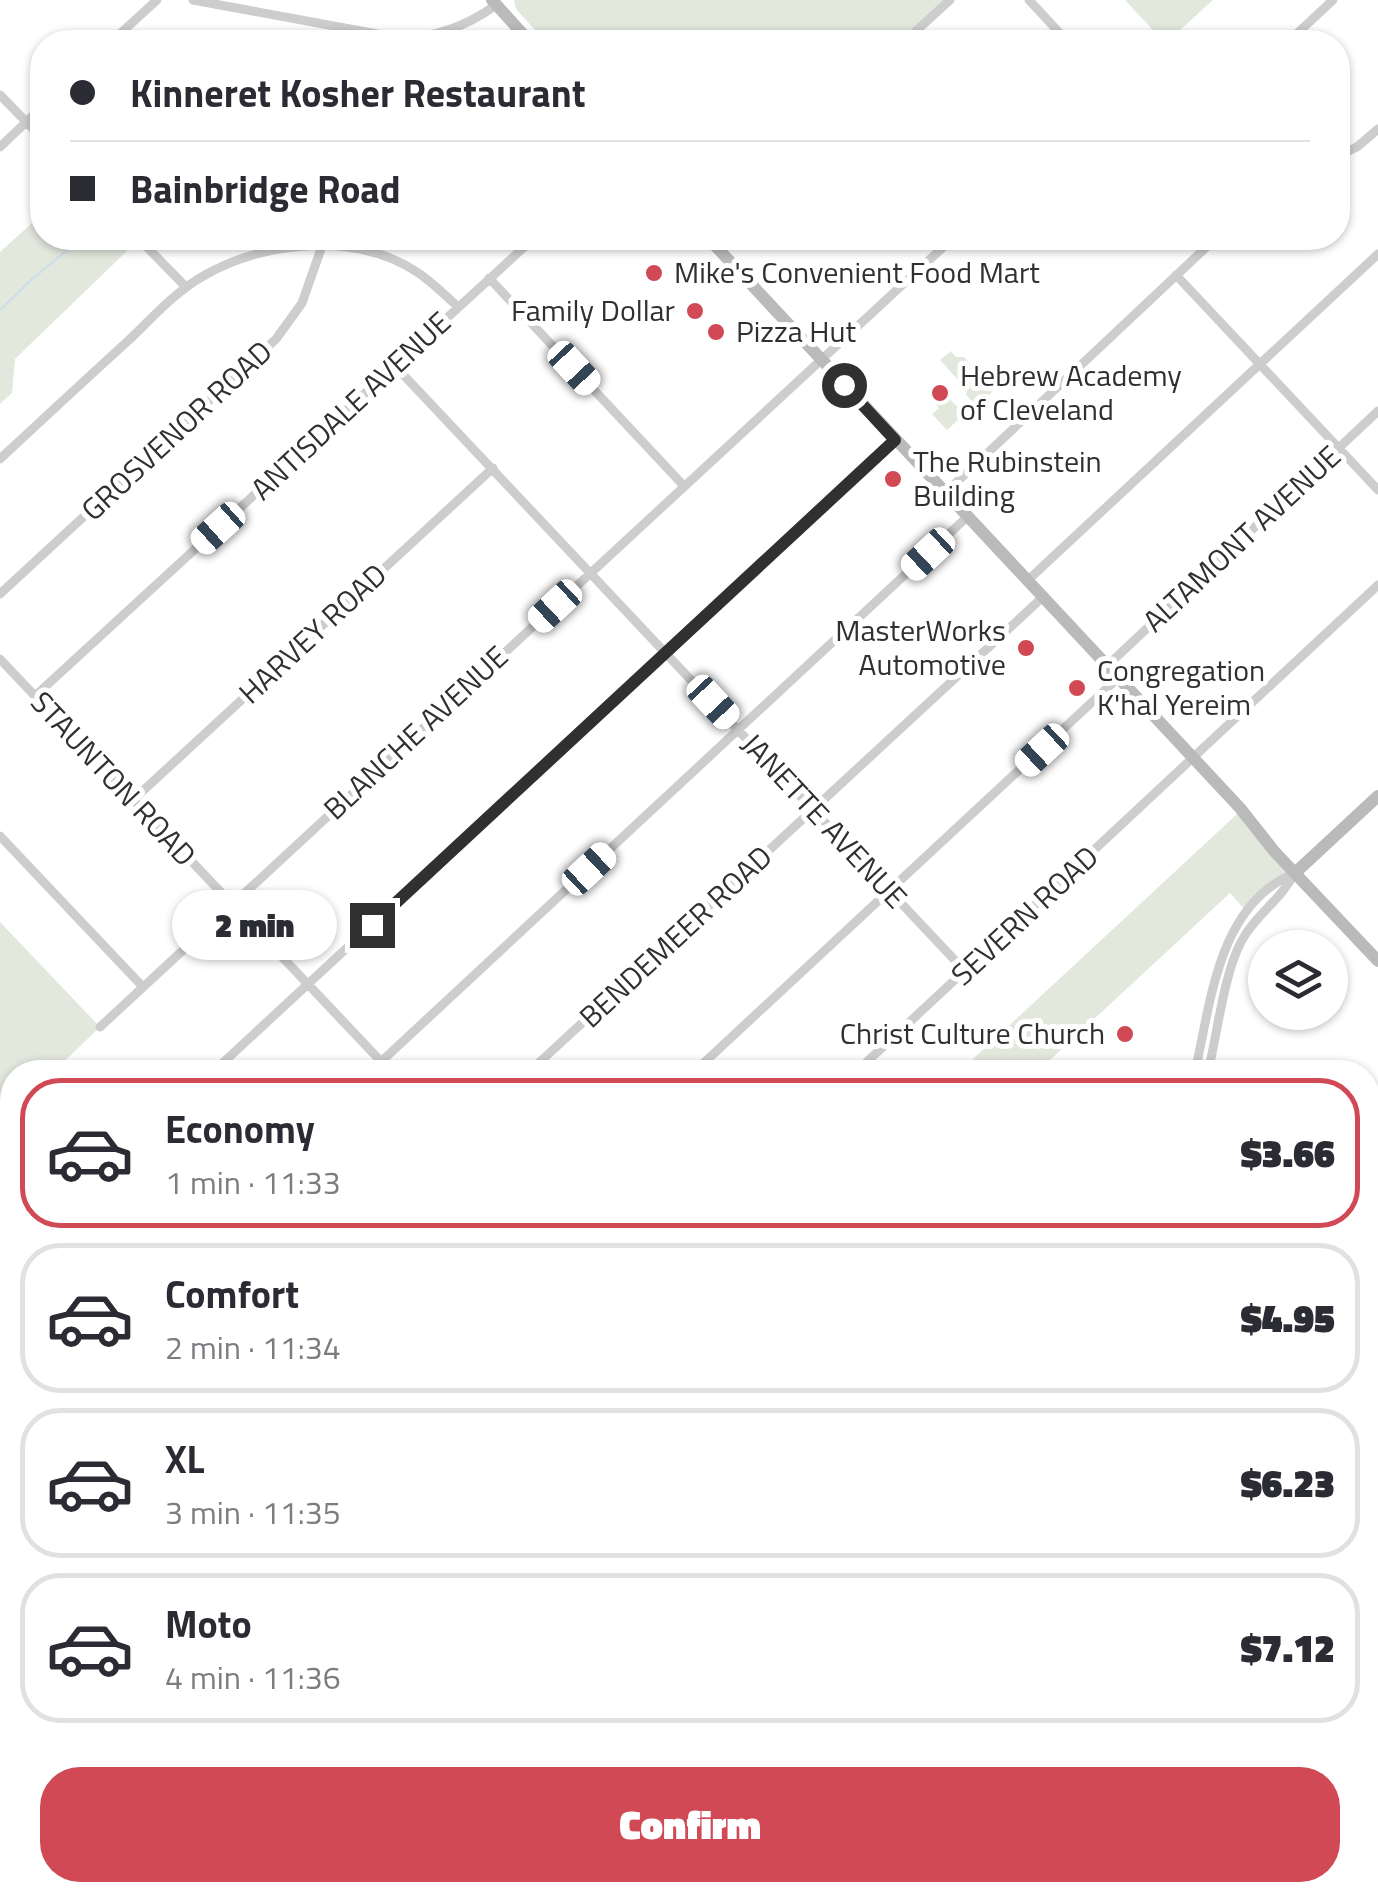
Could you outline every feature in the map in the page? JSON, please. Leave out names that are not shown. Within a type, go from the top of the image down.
[{"type":"main road","points":[[496,2],[520,30]]},
{"type":"main road","points":[[719,250],[1378,961]]},
{"type":"main road","points":[[1295,873],[1378,796]]},
{"type":"street","points":[[124,30],[156,0]]},
{"type":"street","points":[[193,0],[356,30]]},
{"type":"street","points":[[917,30],[950,0]]},
{"type":"street","points":[[1030,0],[1057,30]]},
{"type":"street","points":[[1301,30],[1333,0]]},
{"type":"street","points":[[451,30],[473,20],[496,2]]},
{"type":"street","points":[[0,95],[30,125]]},
{"type":"street","points":[[0,147],[30,119]]},
{"type":"street","points":[[1350,150],[1378,129]]},
{"type":"street","points":[[150,250],[186,287]]},
{"type":"street","points":[[0,459],[186,287],[221,267],[278,250]]},
{"type":"street","name":"GROSVENOR ROAD","points":[[0,594],[276,339],[302,303],[321,250]]},
{"type":"street","points":[[354,250],[414,270],[458,307]]},
{"type":"street","name":"ANTISDALE AVENUE","points":[[35,696],[520,250]]},
{"type":"street","name":"BLANCHE AVENUE","points":[[100,1027],[940,250]]},
{"type":"street","points":[[945,493],[1203,250]]},
{"type":"street","points":[[1027,581],[1378,254]]},
{"type":"street","points":[[1176,275],[1378,490]]},
{"type":"street","points":[[489,278],[684,486]]},
{"type":"street","name":"JANETTE AVENUE","points":[[395,366],[965,971]]},
{"type":"street","name":"ALTAMONT AVENUE","points":[[1107,666],[1378,412]]},
{"type":"street","points":[[226,1060],[895,440]]},
{"type":"street","name":"HARVEY ROAD","points":[[133,800],[493,468]]},
{"type":"street","points":[[383,1060],[968,517]]},
{"type":"street","name":"SEVERN ROAD","points":[[869,1060],[1378,585]]},
{"type":"street","name":"BENDEMEER ROAD","points":[[542,1060],[1043,597]]},
{"type":"street","name":"STAUNTON ROAD","points":[[0,659],[379,1060]]},
{"type":"street","points":[[707,1060],[1118,678]]},
{"type":"street","points":[[0,836],[143,987]]},
{"type":"street","points":[[1198,1060],[1228,942],[1246,911],[1263,893],[1276,881],[1295,873]]},
{"type":"street","points":[[1211,1060],[1240,944],[1295,873]]},
{"type":"shaded area","points":[[514,0],[944,0],[911,30],[535,30],[516,9]]},
{"type":"shaded area","points":[[1125,0],[1213,0],[1180,30],[1153,30]]},
{"type":"shaded area","points":[[30,225],[30,250],[128,250],[15,359],[12,393],[0,404],[0,252]]},
{"type":"shaded area","points":[[951,351],[956,357],[964,357],[983,378],[994,368],[1005,380],[977,406],[940,360]]},
{"type":"shaded area","points":[[943,393],[961,410],[960,418],[947,430],[932,414],[939,408],[934,402]]},
{"type":"shaded area","points":[[1240,808],[1295,873],[1246,911],[1230,893],[1050,1060],[972,1060]]},
{"type":"shaded area","points":[[0,922],[100,1027],[66,1060],[0,1060]]},
{"type":"waterway","points":[[0,310],[67,250]]},
{"type":"place","name":"Mike's Convenient Food Mart","points":[[654,273]]},
{"type":"place","name":"Family Dollar","points":[[695,311]]},
{"type":"place","name":"Pizza Hut","points":[[716,332]]},
{"type":"place","name":"Hebrew Academy of Cleveland","points":[[940,393]]},
{"type":"place","name":"The Rubinstein Building","points":[[893,479]]},
{"type":"place","name":"MasterWorks Automotive","points":[[1026,648]]},
{"type":"place","name":"Congregation K'hal Yereim","points":[[1077,688]]},
{"type":"place","name":"Christ Culture Church","points":[[1125,1034]]},
{"type":"route","points":[[372,925],[895,440],[844,385]]}]
